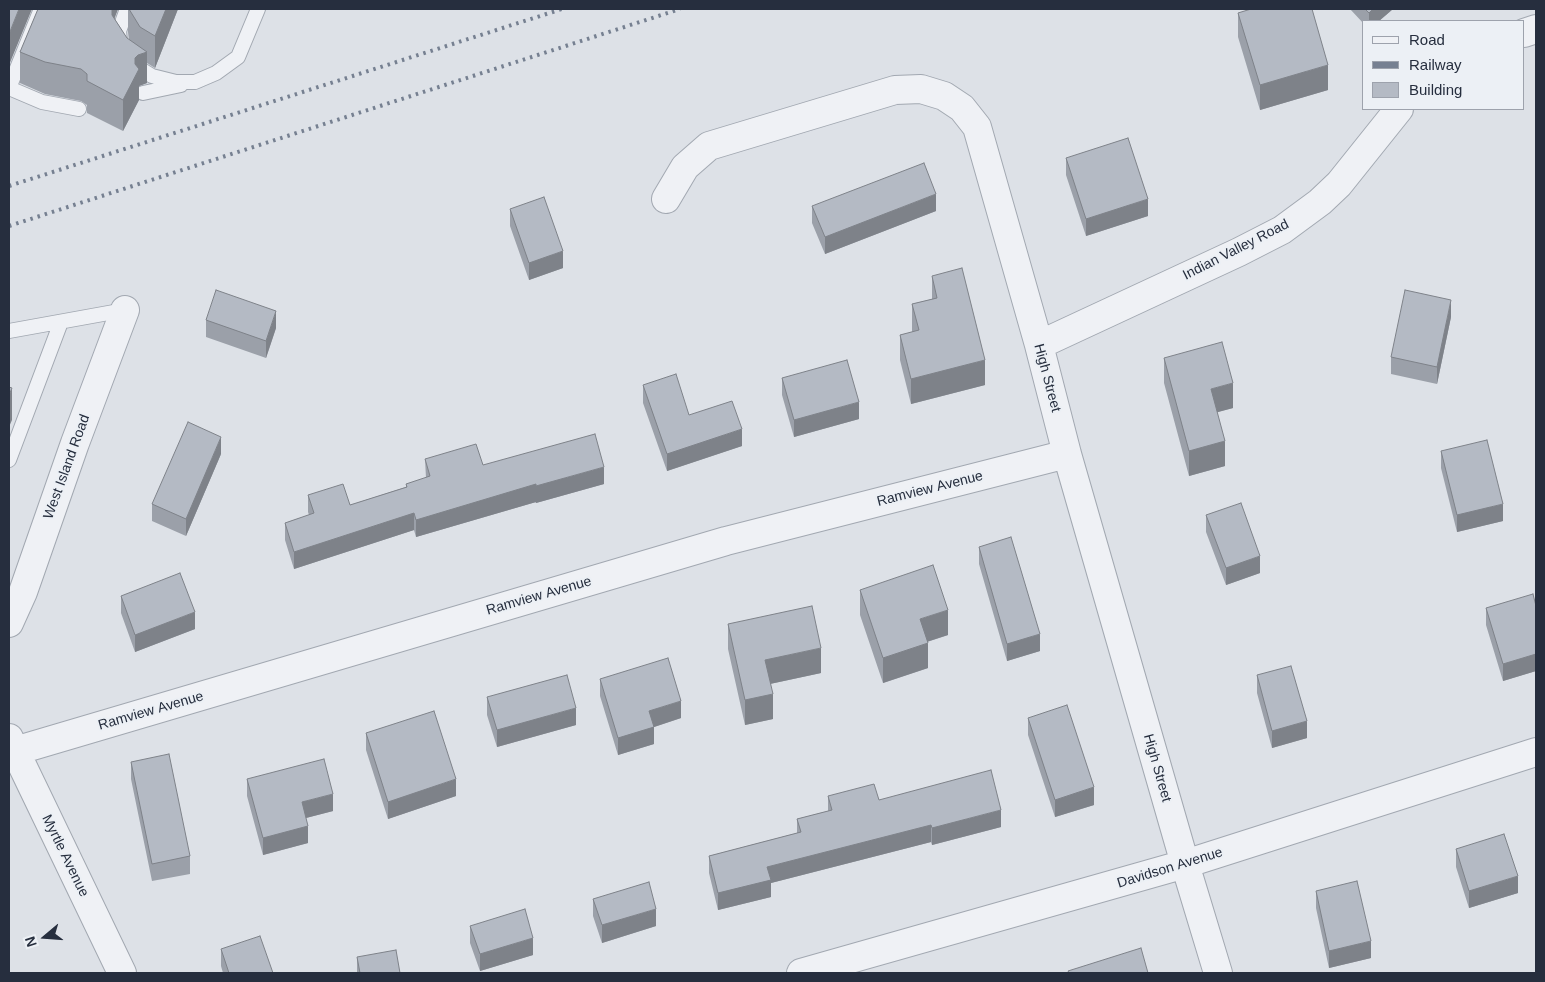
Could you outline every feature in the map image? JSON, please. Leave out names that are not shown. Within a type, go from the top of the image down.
[{"type":"street","name":"High Street","points":[[666,199],[685,167],[709,146],[895,90],[921,89],[944,96],[962,108],[977,127],[1039,345],[1067,454],[1218,973]]},
{"type":"street","name":"Indian Valley Road","points":[[1039,345],[1282,230],[1320,202],[1339,184],[1398,110]]},
{"type":"street","name":"West Island Road","points":[[9,623],[23,592],[74,443],[125,310]]},
{"type":"street","name":"Ramview Avenue","points":[[12,744],[726,541],[1067,454]]},
{"type":"street","name":"Myrtle Avenue","points":[[12,744],[122,973]]},
{"type":"street","name":"Davidson Avenue","points":[[801,973],[1185,864],[1536,752]]},
{"type":"lane","points":[[41,9],[9,88],[42,102],[79,109]]},
{"type":"lane","points":[[127,9],[119,31],[120,42],[134,65],[152,76],[176,82],[195,82]]},
{"type":"lane","points":[[143,93],[195,82],[216,73],[238,57],[258,9]]},
{"type":"lane","points":[[9,331],[125,310]]},
{"type":"lane","points":[[9,460],[61,322]]},
{"type":"building","points":[[9,9],[19,9],[9,34]]},
{"type":"building","points":[[38,9],[112,9],[112,15],[127,38],[147,52],[135,58],[135,64],[139,69],[123,100],[87,81],[87,74],[81,69],[45,62],[20,52]]},
{"type":"building","points":[[129,9],[166,9],[155,36],[140,27]]},
{"type":"building","points":[[1251,9],[1312,9],[1328,65],[1260,85],[1238,13]]},
{"type":"building","points":[[1365,9],[1373,9],[1369,13]]},
{"type":"building","points":[[1128,138],[1148,199],[1086,219],[1066,158]]},
{"type":"building","points":[[924,163],[936,194],[825,237],[812,206]]},
{"type":"building","points":[[544,197],[563,251],[529,263],[510,209]]},
{"type":"building","points":[[962,268],[985,360],[911,379],[900,335],[919,330],[912,304],[937,298],[932,276]]},
{"type":"building","points":[[216,290],[276,311],[266,341],[206,320]]},
{"type":"building","points":[[1405,290],[1451,300],[1437,367],[1391,357]]},
{"type":"building","points":[[1222,342],[1233,383],[1211,389],[1225,441],[1189,451],[1164,358]]},
{"type":"building","points":[[847,360],[859,402],[794,420],[782,378]]},
{"type":"building","points":[[676,374],[689,415],[732,401],[742,429],[667,454],[643,385]]},
{"type":"building","points":[[188,422],[221,437],[186,519],[152,504]]},
{"type":"building","points":[[595,434],[604,467],[536,486],[536,484],[416,520],[414,513],[294,552],[285,523],[314,513],[308,495],[343,484],[350,505],[407,487],[406,484],[430,476],[425,459],[476,444],[483,465]]},
{"type":"building","points":[[1487,440],[1503,504],[1457,515],[1441,451]]},
{"type":"building","points":[[1241,503],[1260,556],[1226,568],[1206,515]]},
{"type":"building","points":[[1011,537],[1040,634],[1007,644],[979,547]]},
{"type":"building","points":[[933,565],[948,610],[920,619],[928,643],[883,658],[860,590]]},
{"type":"building","points":[[180,573],[195,612],[135,635],[121,596]]},
{"type":"building","points":[[1533,594],[1536,606],[1536,654],[1503,664],[1486,608]]},
{"type":"building","points":[[812,606],[821,648],[765,660],[773,694],[745,700],[728,624]]},
{"type":"building","points":[[668,658],[681,701],[649,711],[654,727],[618,738],[600,679]]},
{"type":"building","points":[[1291,666],[1307,721],[1272,731],[1257,675]]},
{"type":"building","points":[[567,675],[576,708],[497,730],[487,697]]},
{"type":"building","points":[[1067,705],[1094,787],[1055,800],[1028,718]]},
{"type":"building","points":[[434,711],[456,779],[388,802],[366,733]]},
{"type":"building","points":[[169,754],[190,856],[152,864],[131,762]]},
{"type":"building","points":[[324,759],[333,794],[302,802],[308,826],[263,838],[247,779]]},
{"type":"building","points":[[991,770],[1001,810],[932,828],[931,825],[767,867],[771,880],[718,893],[709,856],[801,832],[797,819],[832,810],[828,796],[874,784],[879,800]]},
{"type":"building","points":[[1504,834],[1518,876],[1469,891],[1456,849]]},
{"type":"building","points":[[1357,881],[1371,941],[1329,951],[1316,891]]},
{"type":"building","points":[[649,882],[656,909],[602,925],[593,899]]},
{"type":"building","points":[[525,909],[533,938],[480,954],[470,926]]},
{"type":"building","points":[[260,936],[273,973],[229,973],[221,949]]},
{"type":"building","points":[[1141,948],[1148,973],[1069,973],[1068,971]]},
{"type":"building","points":[[396,950],[400,973],[360,973],[357,957]]},
{"type":"railway","points":[[9,186],[562,9]]},
{"type":"railway","points":[[9,226],[680,9]]}]
